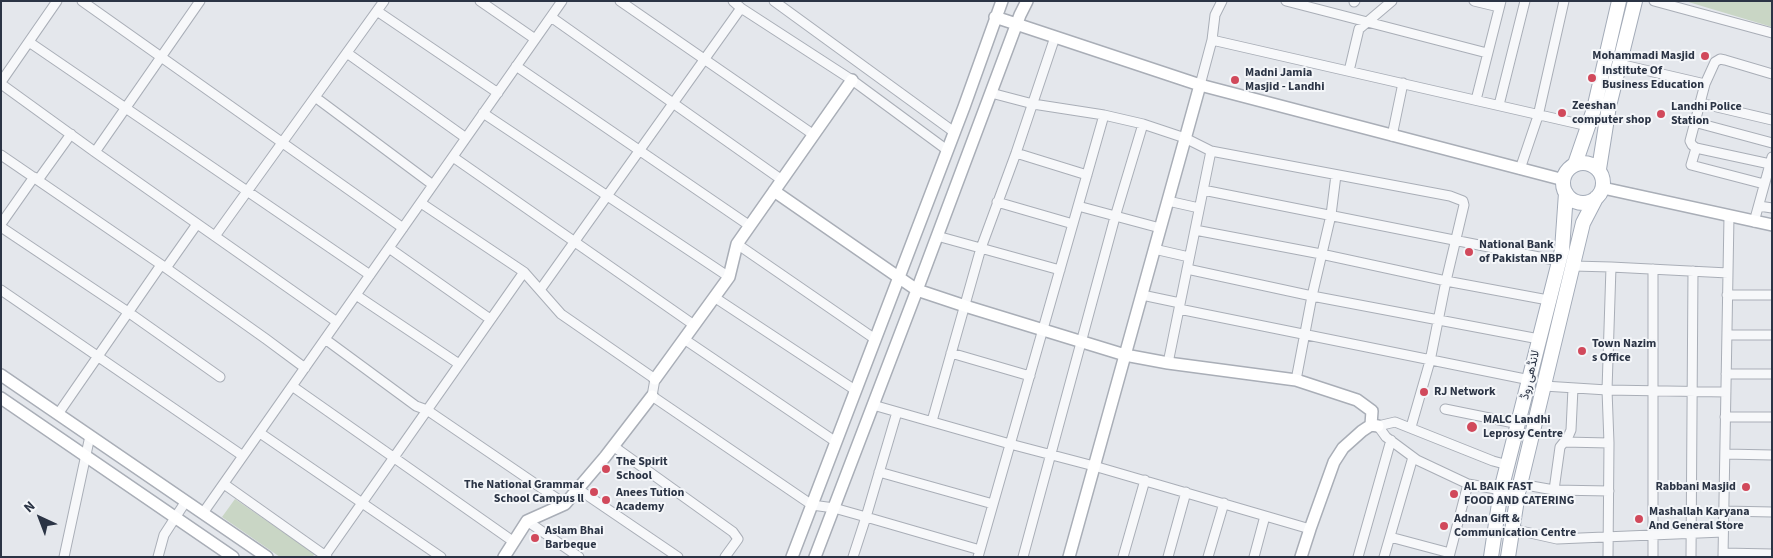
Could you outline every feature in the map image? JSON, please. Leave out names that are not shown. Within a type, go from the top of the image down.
[{"type":"main road","points":[[1575,164],[1594,109],[1619,1]]},
{"type":"main road","points":[[1599,169],[1588,163],[1575,164],[1569,168],[1565,187],[1571,198],[1583,203],[1599,193],[1604,181],[1599,169],[1609,106],[1634,1]]},
{"type":"main road","name":"لانڈھی روڈ","points":[[1491,557],[1502,490],[1562,250],[1565,187]]},
{"type":"main road","name":"لانڈھی روڈ","points":[[1508,557],[1519,488],[1583,223],[1599,193]]},
{"type":"street","points":[[57,1],[1,83],[95,152],[337,322]]},
{"type":"street","points":[[82,1],[403,228]]},
{"type":"street","points":[[215,236],[384,1]]},
{"type":"street","points":[[480,1],[535,39]]},
{"type":"street","points":[[203,513],[562,1]]},
{"type":"street","points":[[620,1],[814,134]]},
{"type":"street","points":[[733,1],[852,80],[947,150]]},
{"type":"street","points":[[774,1],[954,132]]},
{"type":"street","points":[[792,557],[1002,1]]},
{"type":"street","points":[[815,557],[1027,1]]},
{"type":"street","points":[[1069,557],[1200,85],[1212,40],[1216,15],[1222,1]]},
{"type":"street","points":[[1286,1],[1488,53]]},
{"type":"street","points":[[1348,71],[1359,29],[1392,1]]},
{"type":"street","points":[[1474,1],[1500,4],[1476,100]]},
{"type":"street","points":[[1499,105],[1525,1]]},
{"type":"street","points":[[1520,169],[1538,116],[1564,1]]},
{"type":"street","points":[[1654,1],[1772,33]]},
{"type":"street","points":[[95,152],[161,57],[196,2]]},
{"type":"street","points":[[540,290],[741,8]]},
{"type":"street","points":[[377,11],[498,93]]},
{"type":"street","points":[[551,17],[782,180]]},
{"type":"street","points":[[995,17],[1200,85],[1520,169],[1565,187]]},
{"type":"street","points":[[932,421],[981,248],[1016,153],[1055,37]]},
{"type":"street","points":[[1212,40],[1588,126]]},
{"type":"street","points":[[29,42],[370,275]]},
{"type":"street","points":[[347,53],[466,138]]},
{"type":"street","points":[[1754,222],[1771,161],[1696,148],[1692,146],[1690,141],[1705,84],[1715,62],[1720,59],[1772,74]]},
{"type":"street","points":[[1619,64],[1705,84]]},
{"type":"street","points":[[516,66],[750,226]]},
{"type":"street","points":[[504,557],[527,522],[564,504],[652,396],[655,379],[729,277],[737,244],[852,80]]},
{"type":"street","points":[[1392,136],[1403,83]]},
{"type":"street","points":[[991,93],[1033,104],[1104,115],[1143,124],[1185,138],[1211,151],[1450,196],[1463,201],[1464,205],[1430,361],[1411,427]]},
{"type":"street","points":[[315,97],[433,185]]},
{"type":"street","points":[[1700,103],[1772,120]]},
{"type":"street","points":[[484,113],[729,277]]},
{"type":"street","points":[[652,396],[812,505],[834,508],[866,517],[979,553],[1104,115]]},
{"type":"street","points":[[1694,122],[1772,143]]},
{"type":"street","points":[[1022,557],[1051,455],[1080,341],[1143,124]]},
{"type":"street","points":[[71,134],[1,226],[220,377]]},
{"type":"street","points":[[1696,148],[1691,165],[1764,184]]},
{"type":"street","points":[[1168,363],[1211,151]]},
{"type":"street","points":[[1016,153],[1087,175]]},
{"type":"street","points":[[1,155],[163,266],[305,368]]},
{"type":"street","points":[[453,157],[694,325]]},
{"type":"street","points":[[1296,380],[1312,296],[1331,215],[1336,175]]},
{"type":"street","points":[[1203,190],[1558,262]]},
{"type":"street","points":[[774,192],[918,290],[1125,355],[1168,363],[1296,380],[1357,400],[1372,411],[1375,426],[1413,457],[1468,484],[1502,490],[1519,488],[1609,491]]},
{"type":"street","points":[[1599,193],[1772,225]]},
{"type":"street","points":[[1168,201],[1199,208]]},
{"type":"street","points":[[997,202],[1073,224]]},
{"type":"street","points":[[421,203],[524,272],[561,314],[655,379]]},
{"type":"street","points":[[1078,206],[1160,228]]},
{"type":"street","points":[[1759,206],[1772,208]]},
{"type":"street","points":[[1729,216],[1723,555],[1772,554]]},
{"type":"street","points":[[58,414],[128,312],[198,224]]},
{"type":"street","points":[[1195,230],[1548,300]]},
{"type":"street","points":[[937,236],[1060,270]]},
{"type":"street","points":[[737,244],[875,339]]},
{"type":"street","points":[[389,248],[490,320]]},
{"type":"street","points":[[1154,249],[1189,257]]},
{"type":"street","points":[[1573,266],[1728,273]]},
{"type":"street","points":[[1608,557],[1609,443],[1607,390],[1611,267]]},
{"type":"street","points":[[1187,269],[1312,296],[1539,339]]},
{"type":"street","points":[[1653,269],[1653,557]]},
{"type":"street","points":[[1691,557],[1693,271]]},
{"type":"street","points":[[224,484],[325,556],[524,272]]},
{"type":"street","points":[[1,290],[243,456]]},
{"type":"street","points":[[356,295],[459,364]]},
{"type":"street","points":[[1142,295],[1179,306],[1304,335],[1530,380]]},
{"type":"street","points":[[1727,295],[1772,295]]},
{"type":"street","points":[[714,297],[855,390]]},
{"type":"street","points":[[1727,335],[1772,335]]},
{"type":"street","points":[[325,339],[416,406],[427,410],[564,504]]},
{"type":"street","points":[[684,339],[836,442]]},
{"type":"street","points":[[951,353],[1030,376]]},
{"type":"street","points":[[1726,374],[1772,374]]},
{"type":"street","points":[[1,375],[267,557]]},
{"type":"street","points":[[292,386],[514,542]]},
{"type":"street","points":[[1544,386],[1607,390],[1726,392]]},
{"type":"street","points":[[1554,490],[1560,446],[1571,430],[1573,388]]},
{"type":"street","points":[[1,398],[233,557]]},
{"type":"street","points":[[873,405],[1145,480],[1310,529]]},
{"type":"street","points":[[1445,409],[1519,424]]},
{"type":"street","points":[[853,557],[897,412]]},
{"type":"street","points":[[1725,417],[1772,417]]},
{"type":"street","points":[[1301,557],[1334,462],[1342,448],[1362,431],[1375,426],[1396,422],[1493,461],[1508,465]]},
{"type":"street","points":[[260,433],[442,557]]},
{"type":"street","points":[[64,557],[90,436]]},
{"type":"street","points":[[1358,557],[1391,440]]},
{"type":"street","points":[[1564,442],[1609,443]]},
{"type":"street","points":[[613,446],[733,532],[738,539],[725,557]]},
{"type":"street","points":[[1724,454],[1772,455]]},
{"type":"street","points":[[1384,557],[1413,457]]},
{"type":"street","points":[[879,472],[993,504]]},
{"type":"street","points":[[1123,557],[1145,480]]},
{"type":"street","points":[[1390,537],[1450,555],[1468,484]]},
{"type":"street","points":[[578,488],[678,557]]},
{"type":"street","points":[[1168,557],[1186,492]]},
{"type":"street","points":[[158,557],[164,535],[186,501]]},
{"type":"street","points":[[1208,557],[1224,503]]},
{"type":"street","points":[[1724,511],[1772,512]]},
{"type":"street","points":[[1254,557],[1266,516]]},
{"type":"street","points":[[527,522],[579,557]]},
{"type":"street","points":[[1512,529],[1557,539],[1723,532]]},
{"type":"green space","points":[[1685,1],[1772,1],[1772,27]]},
{"type":"green space","points":[[235,499],[315,554],[312,557],[280,557],[222,517]]},
{"type":"place","name":"Mohammadi Masjid","points":[[1705,56]]},
{"type":"place","name":"Institute Of Business Education","points":[[1592,78]]},
{"type":"place","name":"Madni Jamia Masjid - Landhi","points":[[1235,80]]},
{"type":"place","name":"Zeeshan computer shop","points":[[1562,113]]},
{"type":"place","name":"Landhi Police Station","points":[[1661,114]]},
{"type":"place","name":"National Bank of Pakistan NBP","points":[[1469,252]]},
{"type":"place","name":"Town Nazim s Office","points":[[1582,351]]},
{"type":"place","name":"RJ Network","points":[[1424,392]]},
{"type":"place","name":"MALC Landhi Leprosy Centre","points":[[1472,427]]},
{"type":"place","name":"The Spirit School","points":[[606,469]]},
{"type":"place","name":"Rabbani Masjid","points":[[1746,487]]},
{"type":"place","name":"The National Grammar School Campus ll","points":[[594,492]]},
{"type":"place","name":"AL BAIK FAST FOOD AND CATERING","points":[[1454,494]]},
{"type":"place","name":"Anees Tution Academy","points":[[606,500]]},
{"type":"place","name":"Mashallah Karyana And General Store","points":[[1639,519]]},
{"type":"place","name":"Adnan Gift & Communication Centre","points":[[1444,526]]},
{"type":"place","name":"Aslam Bhai Barbeque","points":[[535,538]]}]
